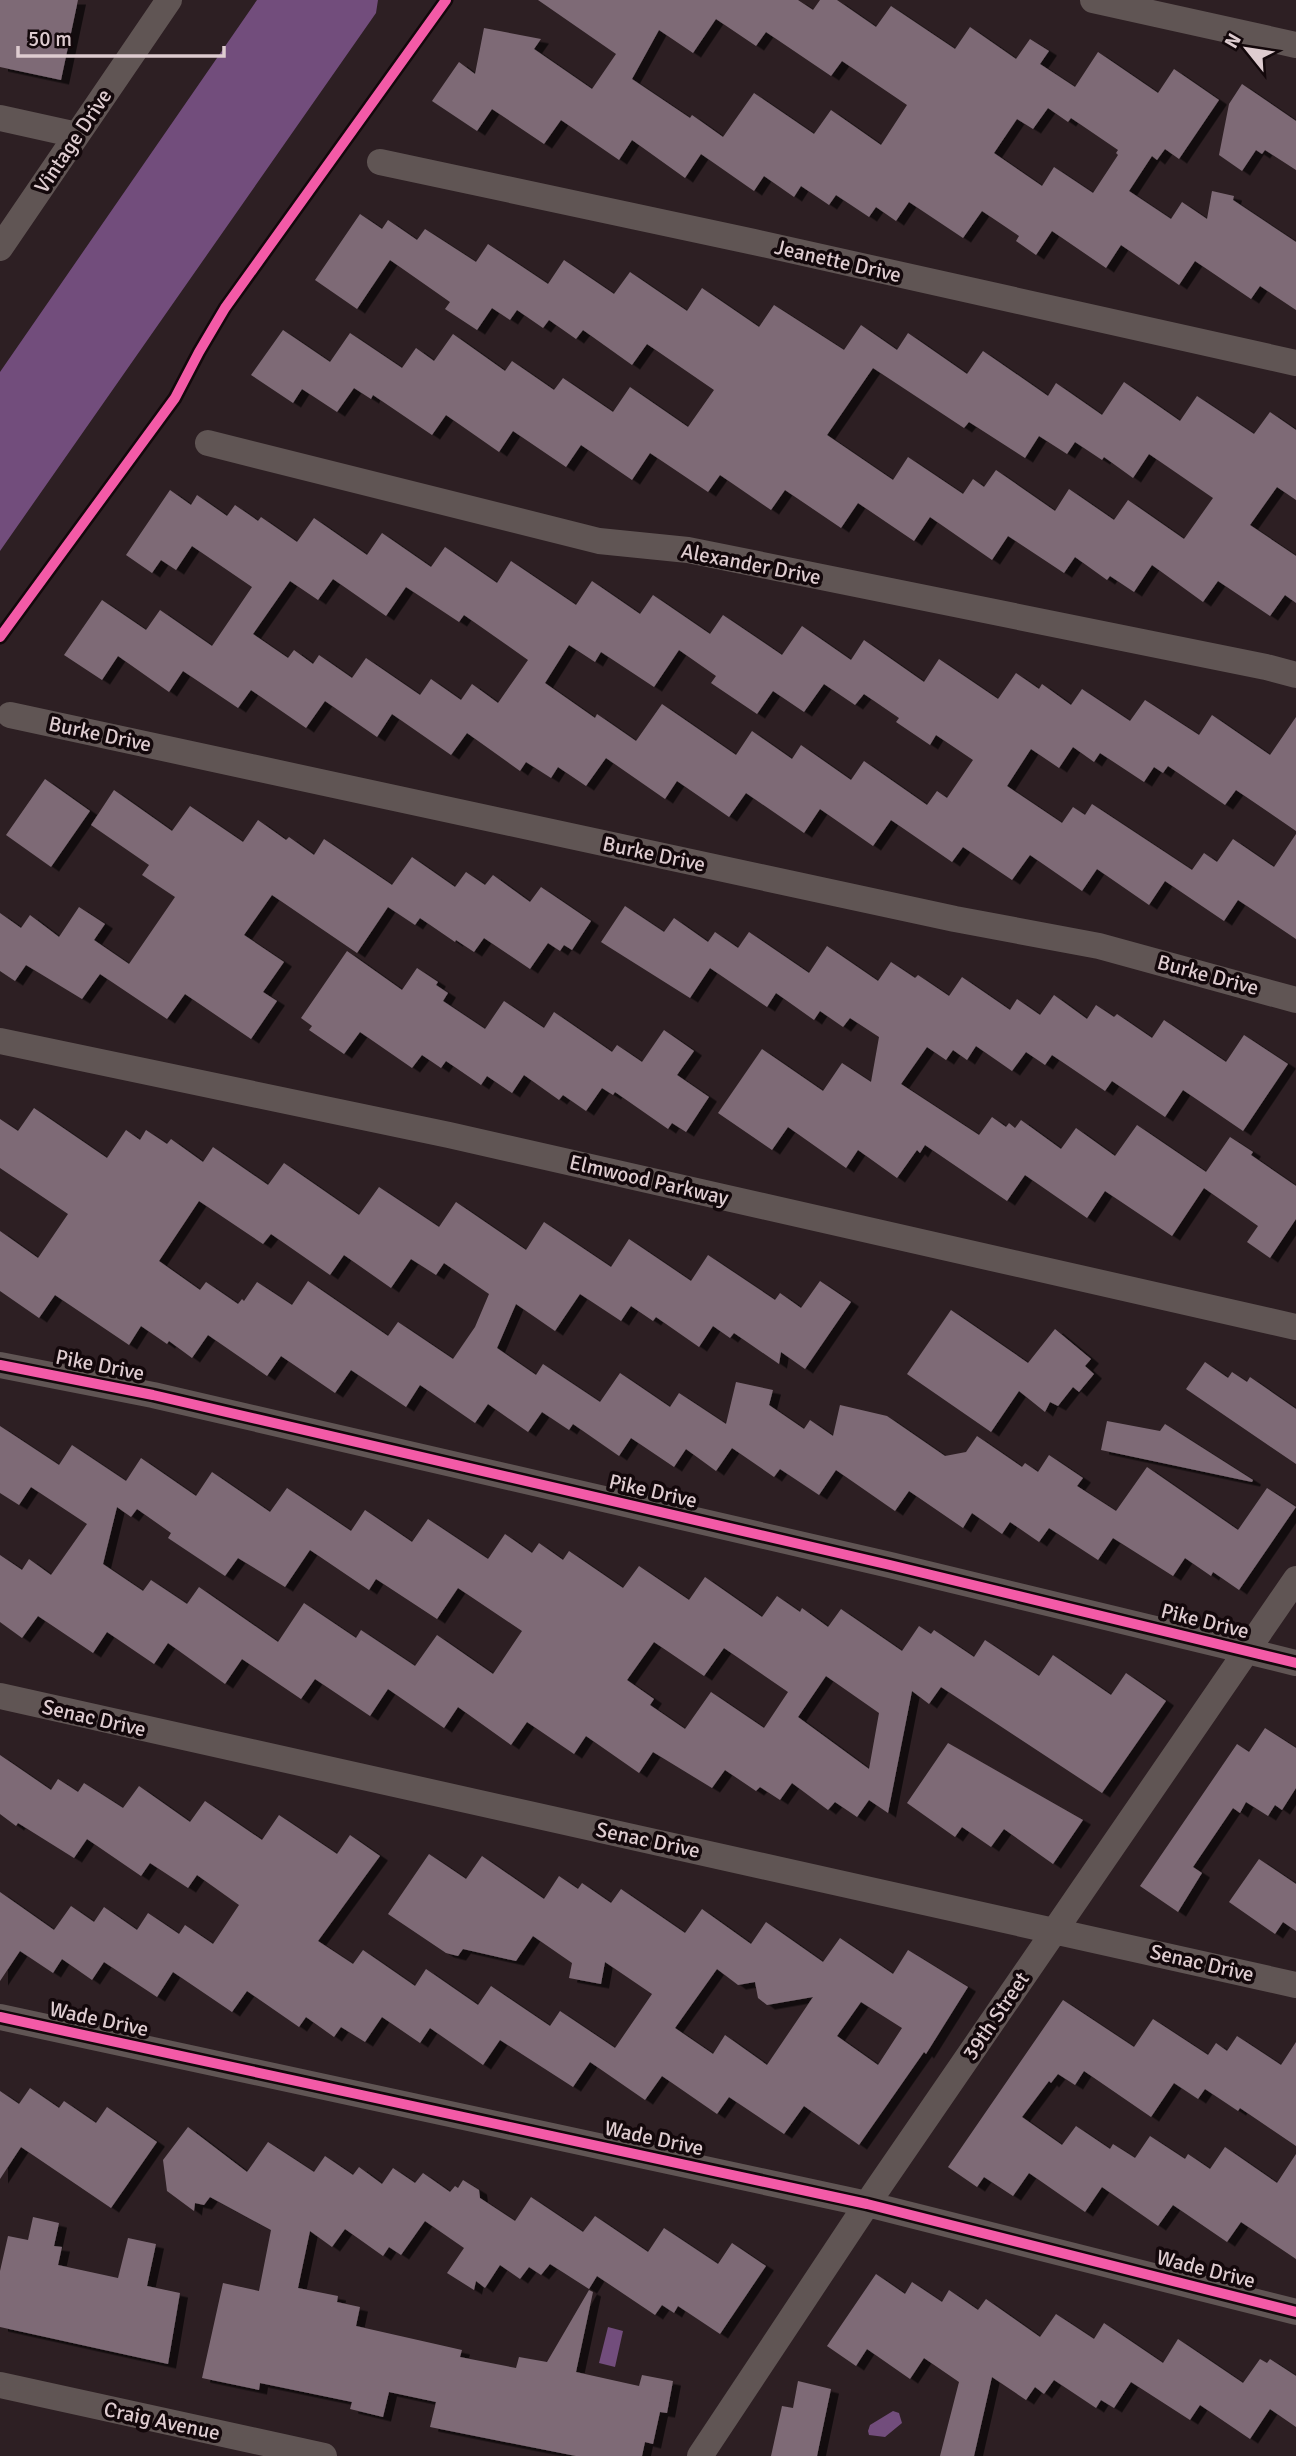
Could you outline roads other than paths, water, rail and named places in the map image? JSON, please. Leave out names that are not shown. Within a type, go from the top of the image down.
[{"type":"street","name":"Vintage Drive","points":[[0,248],[169,0]]},
{"type":"street","points":[[1093,0],[1296,45]]},
{"type":"street","points":[[0,117],[77,135]]},
{"type":"street","name":"Jeanette Drive","points":[[380,162],[1296,363]]},
{"type":"street","name":"Alexander Drive","points":[[208,443],[598,541],[688,550],[1296,675]]},
{"type":"street","name":"Burke Drive","points":[[10,715],[956,919],[1099,946],[1296,1000]]},
{"type":"street","name":"Elmwood Parkway","points":[[0,1041],[449,1135],[1296,1326]]},
{"type":"street","name":"Pike Drive","points":[[0,1365],[166,1398],[863,1559],[1296,1663]]},
{"type":"street","name":"39th Street","points":[[700,2456],[867,2204],[1296,1579]]},
{"type":"street","name":"Senac Drive","points":[[0,1696],[1296,1985]]},
{"type":"street","name":"Wade Drive","points":[[0,2017],[867,2204],[1296,2312]]},
{"type":"street","name":"Craig Avenue","points":[[0,2385],[324,2456]]}]
